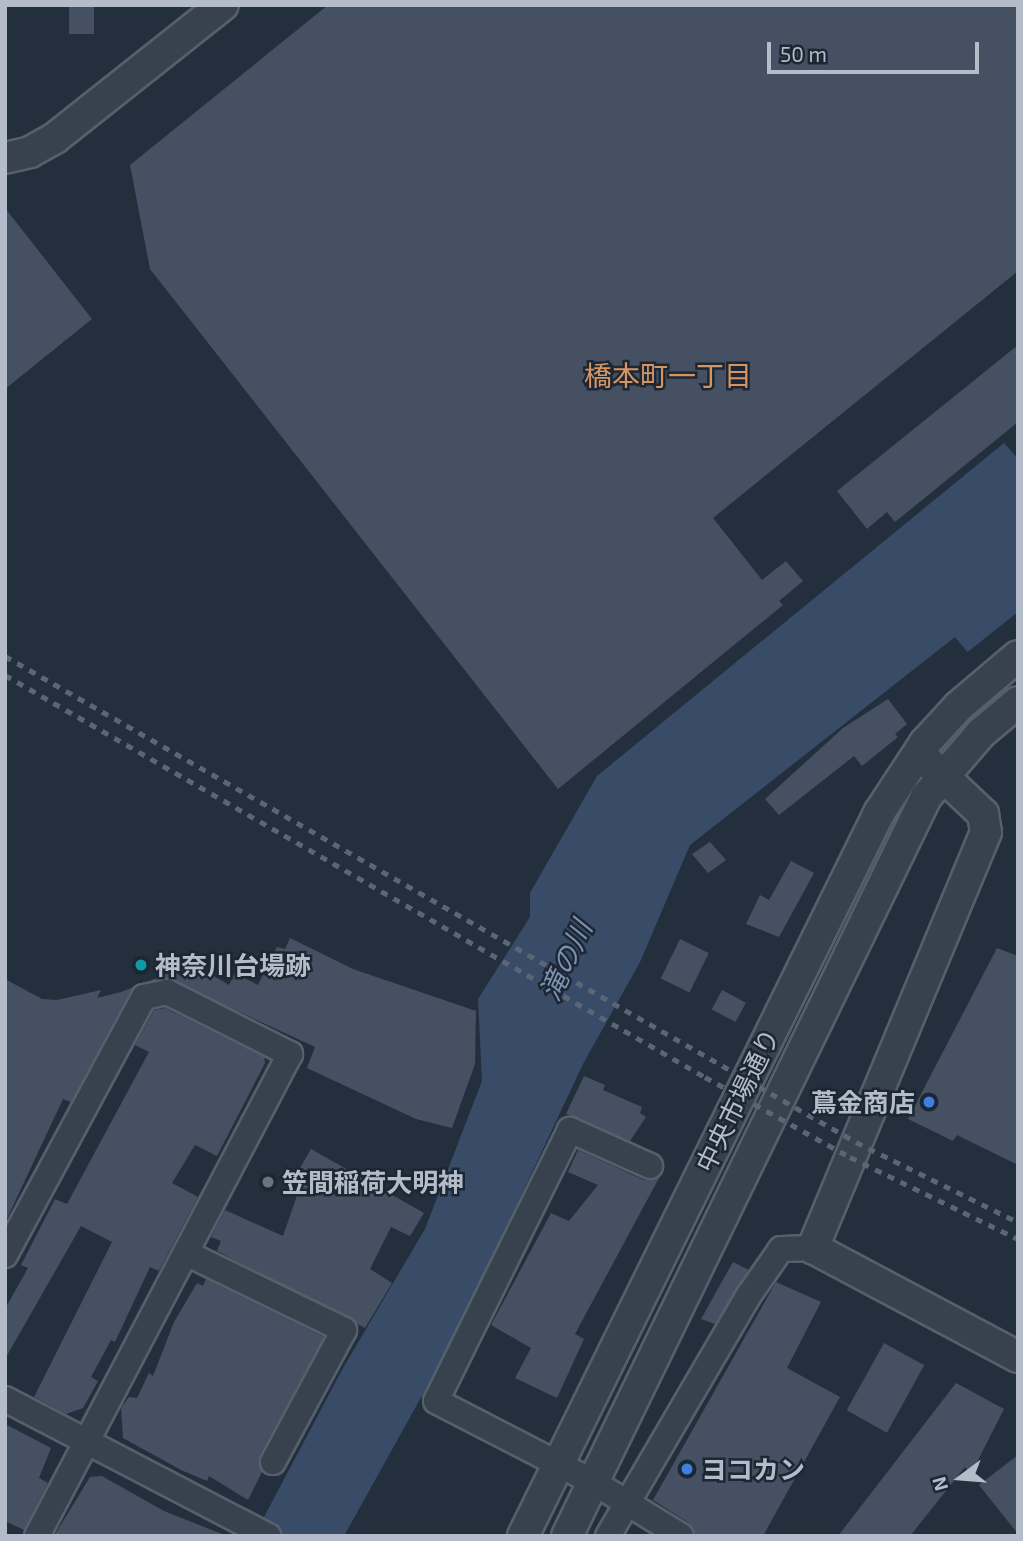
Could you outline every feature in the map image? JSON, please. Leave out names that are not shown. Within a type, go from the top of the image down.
[{"type":"street","points":[[5,158],[30,152],[55,138],[223,5]]},
{"type":"street","name":"中央市場通り","points":[[523,1536],[879,813],[918,753],[982,685],[1018,656]]},
{"type":"street","name":"中央市場通り","points":[[567,1536],[902,843],[942,774],[1011,707]]},
{"type":"street","points":[[813,1248],[935,947],[983,846],[983,814],[918,753]]},
{"type":"street","points":[[5,1255],[144,997],[167,992],[290,1054],[37,1536]]},
{"type":"street","points":[[650,1166],[570,1130],[436,1401],[593,1482],[681,1536]]},
{"type":"street","points":[[608,1536],[630,1503],[749,1295],[781,1250],[813,1248],[1018,1357]]},
{"type":"street","points":[[186,1253],[344,1330],[273,1462]]},
{"type":"street","points":[[5,1399],[246,1522],[268,1536]]},
{"type":"water","name":"滝の川","points":[[1004,443],[1018,459],[1018,713],[955,637],[690,845],[640,962],[583,1064],[454,1338],[344,1536],[254,1536],[343,1368],[425,1229],[482,1081],[478,999],[530,917],[530,893],[597,776]]},
{"type":"pier","points":[[1018,612],[1018,716],[965,654]]},
{"type":"building","points":[[69,5],[94,5],[94,34],[69,34]]},
{"type":"building","points":[[328,5],[1018,5],[1018,271],[713,518],[762,580],[786,561],[803,581],[779,601],[783,605],[558,789],[150,269],[130,165]]},
{"type":"building","points":[[5,208],[92,319],[5,389]]},
{"type":"building","points":[[1018,345],[1018,422],[895,522],[887,512],[867,529],[837,491]]},
{"type":"building","points":[[888,699],[907,724],[895,734],[898,737],[862,766],[854,756],[779,815],[765,799],[843,728]]},
{"type":"building","points":[[710,842],[726,860],[708,873],[692,854]]},
{"type":"building","points":[[791,861],[814,873],[779,937],[746,924],[760,895],[769,900]]},
{"type":"building","points":[[290,938],[353,969],[476,1011],[475,1064],[452,1128],[416,1119],[307,1068],[315,1047],[164,977],[131,990],[71,1102],[63,1099],[5,1223],[5,979],[42,999],[57,1000],[101,990],[97,998],[121,992],[193,964],[229,985],[235,973],[258,985],[277,947],[285,949]]},
{"type":"building","points":[[680,939],[709,953],[689,993],[661,979]]},
{"type":"building","points":[[997,948],[1018,956],[1018,1165],[957,1135],[953,1141],[908,1119]]},
{"type":"building","points":[[722,990],[746,1003],[736,1022],[712,1009]]},
{"type":"building","points":[[165,1008],[264,1057],[265,1063],[217,1156],[195,1145],[172,1183],[198,1197],[159,1271],[150,1267],[115,1342],[111,1340],[91,1377],[98,1381],[83,1408],[66,1414],[34,1397],[112,1242],[81,1226],[5,1359],[5,1309],[28,1268],[21,1265],[55,1199],[67,1204],[149,1052],[135,1045],[154,1010]]},
{"type":"building","points":[[584,1076],[605,1085],[603,1090],[642,1107],[640,1113],[646,1117],[630,1141],[566,1114]]},
{"type":"building","points":[[311,1149],[424,1213],[410,1236],[391,1227],[370,1269],[392,1283],[365,1328],[217,1251],[221,1241],[211,1237],[225,1210],[283,1236],[303,1178],[296,1175]]},
{"type":"building","points":[[578,1150],[644,1180],[659,1178],[575,1334],[584,1339],[557,1398],[515,1378],[531,1348],[491,1325],[551,1213],[569,1221],[598,1185],[568,1172]]},
{"type":"building","points":[[733,1262],[749,1270],[715,1324],[701,1319]]},
{"type":"building","points":[[206,1279],[324,1337],[260,1455],[262,1472],[248,1500],[209,1476],[207,1481],[181,1470],[123,1438],[121,1408],[129,1397],[137,1398],[149,1373],[153,1376],[174,1322],[197,1283],[203,1286]]},
{"type":"building","points":[[776,1282],[821,1302],[787,1368],[840,1397],[763,1536],[696,1536],[689,1523],[653,1500]]},
{"type":"building","points":[[884,1343],[924,1365],[887,1433],[847,1410]]},
{"type":"building","points":[[956,1383],[1004,1409],[971,1474],[965,1467],[910,1536],[838,1536]]},
{"type":"building","points":[[5,1424],[51,1448],[39,1478],[48,1483],[24,1530],[5,1521]]},
{"type":"building","points":[[1018,1455],[1018,1534],[979,1485]]},
{"type":"building","points":[[102,1476],[164,1511],[227,1536],[54,1536],[90,1477]]},
{"type":"railway","points":[[5,656],[856,1142],[1018,1222]]},
{"type":"railway","points":[[5,675],[705,1077],[850,1157],[1018,1239]]},
{"type":"place","name":"神奈川台場跡","points":[[141,965]]},
{"type":"place","name":"蔦金商店","points":[[929,1102]]},
{"type":"place","name":"笠間稲荷大明神","points":[[268,1182]]},
{"type":"place","name":"ヨコカン","points":[[687,1469]]},
{"type":"district","name":"橋本町一丁目","points":[[668,375]]}]
